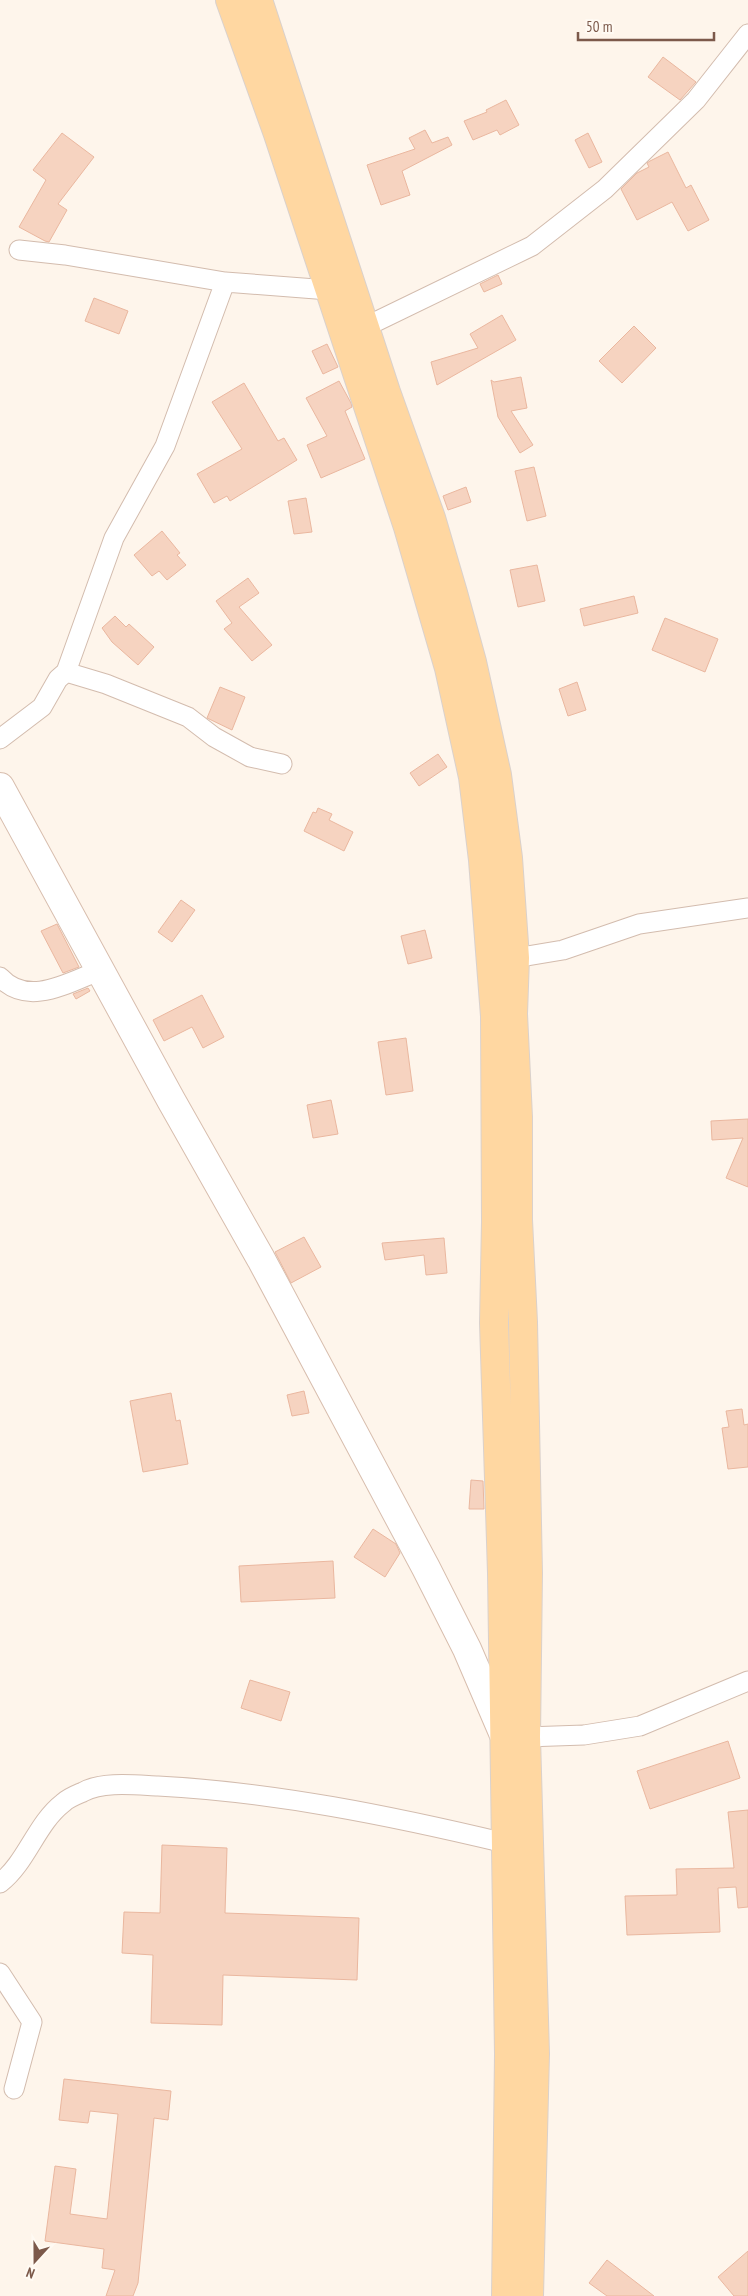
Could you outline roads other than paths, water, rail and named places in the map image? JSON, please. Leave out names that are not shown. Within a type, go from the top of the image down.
[{"type":"main road","points":[[230,0],[329,290],[431,600],[449,668],[473,777],[483,860],[495,1016],[496,1222],[494,1323],[498,1498],[535,2054],[529,2296]]},
{"type":"main road","points":[[258,0],[365,327],[431,518],[472,662],[497,775],[508,858],[515,958],[514,1014],[518,1117],[518,1220],[523,1322],[528,1573],[505,1843],[509,2054],[506,2296]]},
{"type":"main road","points":[[0,787],[171,1100],[262,1259],[467,1649],[515,1736]]},
{"type":"main road","points":[[498,1498],[526,1496]]},
{"type":"street","points":[[365,327],[532,246],[605,189],[696,100],[748,34]]},
{"type":"street","points":[[19,250],[65,254],[225,282],[329,290]]},
{"type":"street","points":[[0,739],[42,707],[58,679],[66,672],[114,538],[164,446],[225,282]]},
{"type":"street","points":[[66,672],[106,684],[188,717],[214,737],[250,757],[282,764]]},
{"type":"street","points":[[515,958],[563,950],[639,924],[748,908]]},
{"type":"street","points":[[0,977],[7,984],[28,992],[48,991],[101,970]]},
{"type":"street","points":[[515,1736],[584,1735],[640,1726],[748,1681]]},
{"type":"street","points":[[0,1883],[21,1861],[47,1821],[62,1803],[85,1790],[122,1784],[192,1788],[263,1796],[362,1812],[505,1843]]},
{"type":"street","points":[[0,1973],[32,2022],[14,2089]]}]
